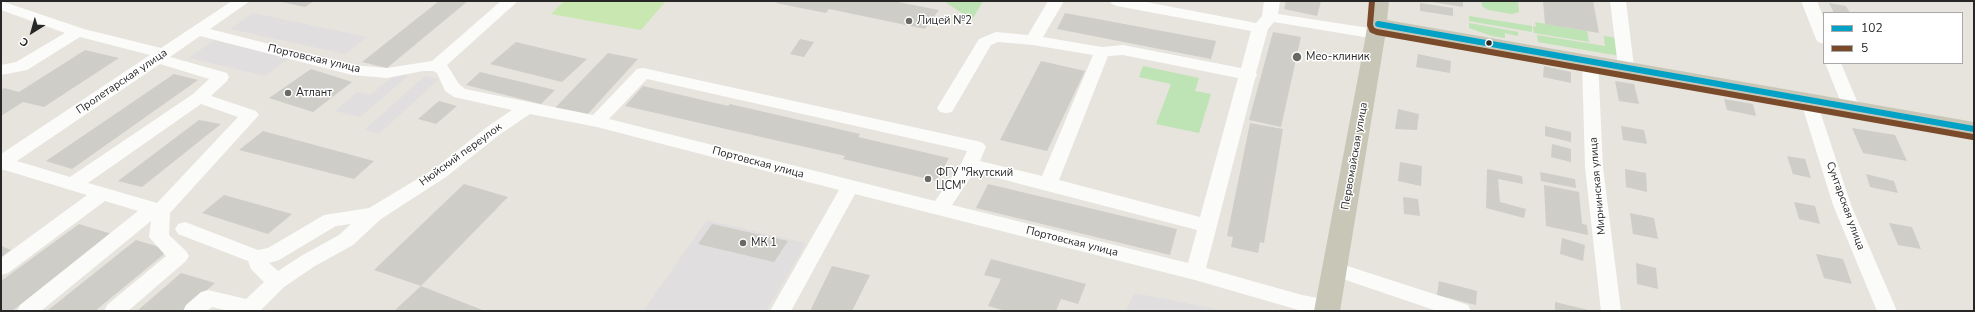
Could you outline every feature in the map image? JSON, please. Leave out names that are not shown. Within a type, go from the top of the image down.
[{"type":"main road","name":"Первомайская улица","points":[[1327,309],[1377,29],[1380,1]]},
{"type":"main road","points":[[1377,29],[1626,67],[1974,128]]},
{"type":"street","name":"Пролетарская улица","points":[[2,163],[242,1]]},
{"type":"street","points":[[436,66],[510,1]]},
{"type":"street","points":[[1033,40],[1056,1]]},
{"type":"street","points":[[1117,1],[1267,15],[1377,29]]},
{"type":"street","points":[[1618,1],[1626,67]]},
{"type":"street","points":[[1809,1],[1823,36]]},
{"type":"street","points":[[1,4],[78,32],[161,56],[221,77],[199,98],[73,184]]},
{"type":"street","points":[[1195,272],[1267,15]]},
{"type":"street","name":"Портовская улица","points":[[198,31],[352,70],[387,73],[423,66],[436,66],[443,70],[451,87],[460,93],[527,108],[597,121],[850,187],[1195,272],[1327,309]]},
{"type":"street","points":[[1,70],[21,66],[78,32]]},
{"type":"street","points":[[946,108],[985,42],[996,37],[1033,40],[1102,52],[1123,50],[1249,75]]},
{"type":"street","points":[[1048,184],[1102,52]]},
{"type":"street","name":"Мирнинская улица","points":[[1590,62],[1594,168],[1611,311]]},
{"type":"street","points":[[1833,64],[1850,106]]},
{"type":"street","points":[[597,121],[643,73],[977,147],[970,166],[939,209]]},
{"type":"street","points":[[27,311],[157,210],[250,115],[199,98]]},
{"type":"street","name":"Сунтарская улица","points":[[1808,99],[1842,205],[1887,311]]},
{"type":"street","name":"Нюйский переулок","points":[[248,310],[277,282],[308,261],[346,240],[374,214],[440,173],[493,131],[527,108]]},
{"type":"street","points":[[2,163],[157,210]]},
{"type":"street","points":[[970,166],[1048,184],[1208,226]]},
{"type":"street","points":[[780,311],[850,187]]},
{"type":"street","points":[[1,268],[102,194]]},
{"type":"street","points":[[114,311],[179,256],[159,237],[157,210]]},
{"type":"street","name":"Нюйский переулок","points":[[257,257],[272,255],[331,220],[374,214]]},
{"type":"street","points":[[184,229],[257,257],[258,264],[277,282]]},
{"type":"street","points":[[1335,269],[1461,311]]},
{"type":"street","points":[[193,311],[208,298],[248,310]]},
{"type":"shaded area","points":[[253,13],[367,37],[345,54],[230,29]]},
{"type":"shaded area","points":[[214,40],[289,58],[266,76],[189,58]]},
{"type":"shaded area","points":[[397,73],[408,76],[360,117],[335,111],[357,92],[370,95]]},
{"type":"shaded area","points":[[425,76],[439,79],[379,134],[364,130]]},
{"type":"shaded area","points":[[707,220],[806,243],[766,311],[643,311]]},
{"type":"shaded area","points":[[1134,293],[1226,311],[1126,311]]},
{"type":"green space","points":[[564,1],[666,1],[641,30],[551,14]]},
{"type":"green space","points":[[944,1],[983,1],[972,20]]},
{"type":"green space","points":[[1481,1],[1518,1],[1519,12],[1512,14],[1488,10],[1482,6]]},
{"type":"green space","points":[[1469,16],[1532,26],[1532,32],[1469,21]]},
{"type":"green space","points":[[1535,22],[1587,31],[1589,42],[1534,33],[1533,26],[1536,27]]},
{"type":"green space","points":[[1469,23],[1518,32],[1518,36],[1505,33],[1505,38],[1492,36],[1469,28]]},
{"type":"green space","points":[[1537,35],[1605,46],[1604,36],[1617,38],[1620,56],[1538,42]]},
{"type":"green space","points":[[1143,66],[1199,78],[1195,91],[1211,94],[1199,133],[1156,124],[1171,84],[1139,77]]},
{"type":"building","points":[[314,1],[305,7],[282,2]]},
{"type":"building","points":[[439,1],[468,1],[387,68],[362,62]]},
{"type":"building","name":"Лицей №2","points":[[778,1],[893,1],[939,10],[925,29],[829,9],[826,13],[776,3]]},
{"type":"building","points":[[1286,1],[1321,1],[1317,16],[1284,9]]},
{"type":"building","points":[[1463,1],[1463,7],[1432,2]]},
{"type":"building","points":[[1543,1],[1593,1],[1599,33],[1545,24]]},
{"type":"building","points":[[1420,3],[1453,8],[1453,16],[1420,11]]},
{"type":"building","points":[[1829,3],[1846,6],[1849,12],[1834,12]]},
{"type":"building","points":[[1065,13],[1216,41],[1211,59],[1057,29]]},
{"type":"building","points":[[1273,32],[1301,37],[1281,127],[1249,120]]},
{"type":"building","points":[[800,39],[814,42],[804,57],[790,54]]},
{"type":"building","points":[[516,42],[587,59],[562,82],[490,64]]},
{"type":"building","points":[[85,50],[119,58],[44,107],[23,102],[1,116],[1,90],[4,88],[19,92]]},
{"type":"building","points":[[608,53],[638,59],[585,117],[553,110]]},
{"type":"building","points":[[1418,54],[1451,61],[1450,73],[1416,67]]},
{"type":"building","points":[[1041,61],[1085,71],[1047,151],[1000,140]]},
{"type":"building","points":[[1544,66],[1571,72],[1571,83],[1543,77]]},
{"type":"building","points":[[311,69],[352,82],[313,112],[269,98]]},
{"type":"building","points":[[480,72],[555,90],[541,104],[466,85]]},
{"type":"building","points":[[174,74],[198,80],[72,169],[46,161]]},
{"type":"building","points":[[1615,81],[1634,84],[1639,104],[1619,101]]},
{"type":"building","points":[[643,86],[728,106],[730,104],[860,134],[858,137],[949,158],[936,181],[843,159],[845,156],[625,106]]},
{"type":"building","points":[[1724,99],[1753,104],[1756,116],[1727,110]]},
{"type":"building","points":[[439,101],[457,106],[436,124],[418,119]]},
{"type":"building","points":[[1398,109],[1419,114],[1417,130],[1395,129]]},
{"type":"building","points":[[199,120],[221,124],[142,187],[118,181]]},
{"type":"building","points":[[1250,123],[1283,129],[1264,243],[1260,242],[1258,253],[1231,247],[1233,237],[1227,236]]},
{"type":"building","points":[[1545,126],[1571,132],[1571,142],[1545,136]]},
{"type":"building","points":[[1621,126],[1644,130],[1647,144],[1623,140]]},
{"type":"building","points":[[1852,128],[1895,135],[1907,161],[1863,153]]},
{"type":"building","points":[[263,131],[374,161],[354,179],[239,150]]},
{"type":"building","points":[[1552,144],[1571,149],[1571,162],[1551,157]]},
{"type":"building","points":[[1787,156],[1805,159],[1811,178],[1793,174]]},
{"type":"building","points":[[1400,162],[1422,166],[1421,186],[1398,181]]},
{"type":"building","points":[[1487,169],[1522,176],[1523,184],[1498,179],[1500,202],[1526,209],[1524,218],[1486,208]]},
{"type":"building","points":[[1625,169],[1646,173],[1647,192],[1626,187]]},
{"type":"building","points":[[1540,172],[1575,179],[1576,188],[1541,181]]},
{"type":"building","points":[[1866,174],[1894,181],[1898,193],[1870,187]]},
{"type":"building","points":[[464,184],[508,197],[421,286],[374,270]]},
{"type":"building","points":[[988,184],[1177,229],[1170,255],[976,208]]},
{"type":"building","points":[[1544,185],[1579,192],[1582,224],[1587,225],[1588,235],[1546,226]]},
{"type":"building","points":[[224,195],[292,214],[268,234],[202,213]]},
{"type":"building","points":[[1403,197],[1418,199],[1420,216],[1404,214]]},
{"type":"building","points":[[1794,202],[1815,206],[1820,224],[1799,219]]},
{"type":"building","points":[[1630,213],[1654,218],[1658,239],[1633,234]]},
{"type":"building","points":[[1889,223],[1912,227],[1921,249],[1898,245]]},
{"type":"building","points":[[79,224],[112,234],[12,311],[1,311],[1,281]]},
{"type":"building","name":"МК 1","points":[[712,224],[788,241],[774,262],[698,244]]},
{"type":"building","points":[[1562,238],[1585,245],[1583,261],[1560,254]]},
{"type":"building","points":[[136,240],[169,250],[95,311],[47,311]]},
{"type":"building","points":[[1,246],[11,250],[1,257]]},
{"type":"building","points":[[1816,254],[1843,259],[1852,284],[1824,278]]},
{"type":"building","points":[[991,259],[1086,284],[1078,304],[1061,299],[1056,311],[1006,311],[988,306],[1001,279],[984,275]]},
{"type":"building","points":[[1636,263],[1656,268],[1658,289],[1637,284]]},
{"type":"building","points":[[832,266],[870,275],[852,311],[810,311]]},
{"type":"building","points":[[181,273],[215,283],[183,311],[137,311]]},
{"type":"building","points":[[1439,281],[1477,291],[1476,305],[1437,295]]},
{"type":"building","points":[[421,286],[485,311],[394,311]]},
{"type":"building","points":[[1555,302],[1588,310],[1588,311],[1555,311]]},
{"type":"transit line","name":"5","points":[[1372,1],[1370,25],[1372,30],[1377,32],[1973,137]]},
{"type":"transit line","name":"102","points":[[1378,24],[1974,129]]},
{"type":"place","name":"Лицей №2","points":[[909,21]]},
{"type":"place","name":"Мео-клиник","points":[[1297,57]]},
{"type":"place","name":"Атлант","points":[[288,93]]},
{"type":"place","name":"ФГУ \"Якутский ЦСМ\"","points":[[928,179]]},
{"type":"place","name":"МК 1","points":[[743,243]]}]
